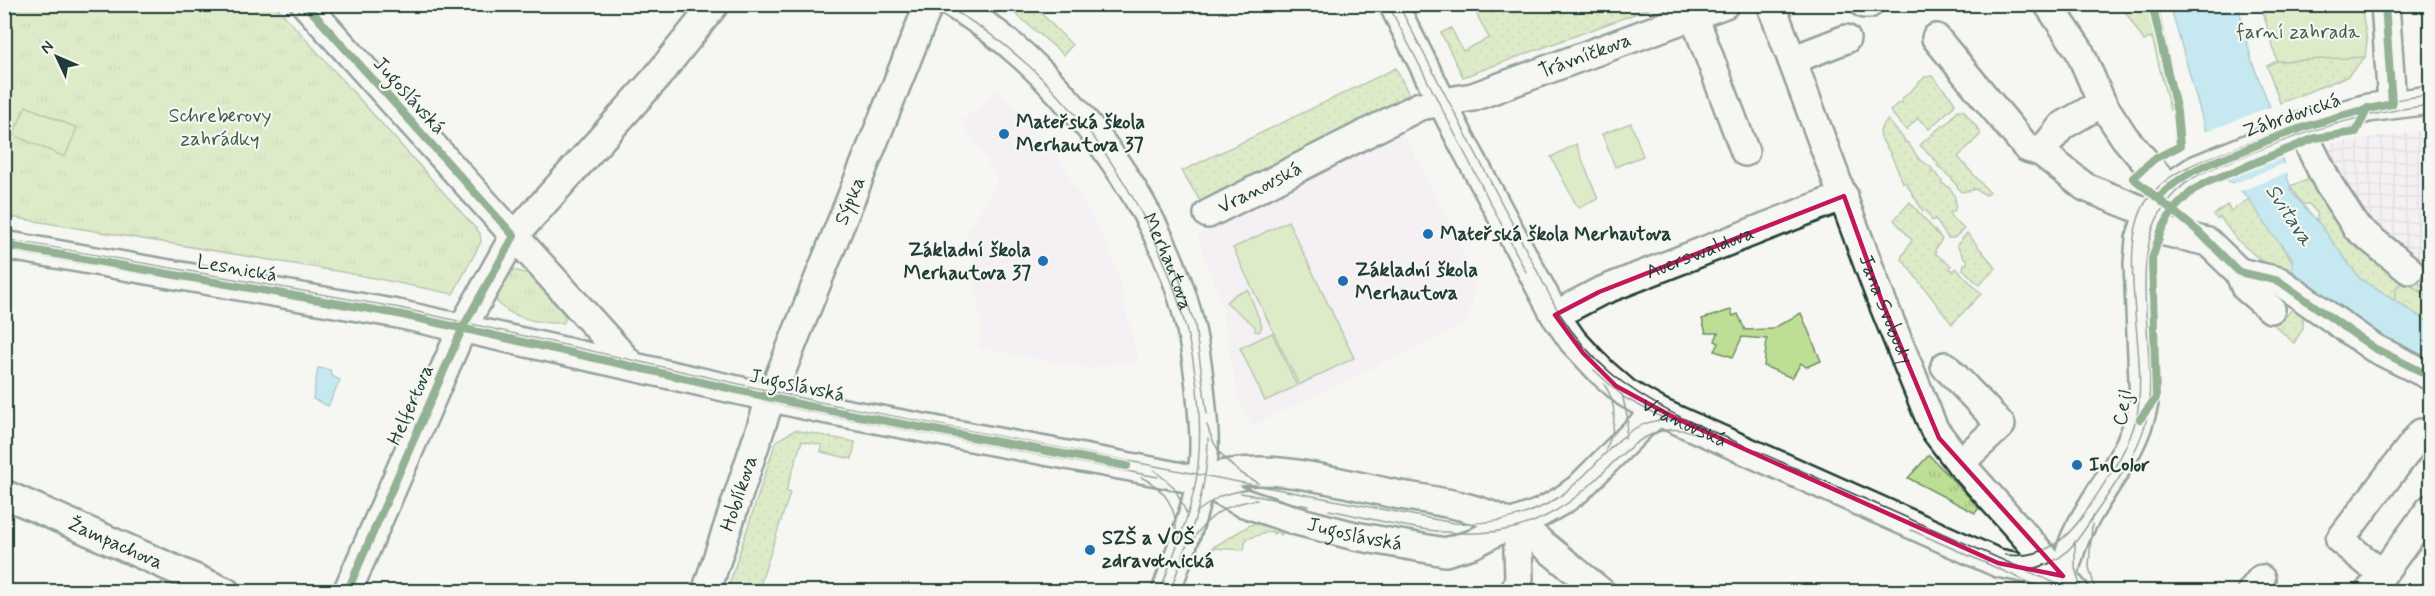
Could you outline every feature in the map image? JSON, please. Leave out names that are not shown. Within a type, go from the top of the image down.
[{"type":"street","name":"Jugoslávská","points":[[305,4],[631,365]]},
{"type":"street","name":"Helfertova","points":[[348,591],[463,327],[513,236],[656,78],[715,4]]},
{"type":"street","name":"Sýpka","points":[[771,397],[929,4]]},
{"type":"street","name":"Merhautova","points":[[952,4],[998,35],[1060,91],[1111,158],[1163,245],[1183,299],[1195,352],[1204,431],[1201,481],[1166,591]]},
{"type":"street","name":"Vranovská","points":[[1393,4],[1555,315],[1573,341],[1602,372],[1626,393],[1659,412],[1998,563],[2068,586]]},
{"type":"street","name":"Trávníčkova","points":[[1444,103],[1473,97],[1687,10],[1725,4]]},
{"type":"street","name":"Jana Svobody","points":[[1771,4],[1881,299],[1939,438],[2068,586]]},
{"type":"street","points":[[1864,4],[1869,4]]},
{"type":"street","points":[[2048,4],[2079,50],[2102,103],[2125,138],[2168,188]]},
{"type":"street","points":[[2385,4],[2391,104]]},
{"type":"street","points":[[1687,10],[1745,152]]},
{"type":"street","points":[[1936,38],[2027,148],[2041,152],[2090,190],[2146,220],[2208,242],[2239,272],[2245,287],[2271,309]]},
{"type":"street","points":[[1792,60],[1846,39]]},
{"type":"street","name":"Zábrdovická","points":[[2205,166],[2296,129],[2391,104],[2430,100]]},
{"type":"street","name":"Vranovská","points":[[1208,213],[1414,109],[1444,103]]},
{"type":"street","points":[[2041,152],[2062,126],[2102,103]]},
{"type":"street","points":[[2296,129],[2357,228],[2409,270]]},
{"type":"street","name":"Cejl","points":[[2068,586],[2076,535],[2124,458],[2144,403],[2138,264],[2146,220],[2168,188],[2187,173],[2205,166]]},
{"type":"street","name":"Auerswaldova","points":[[1555,315],[1599,292],[1844,196]]},
{"type":"street","name":"Lesnická","points":[[4,245],[463,327]]},
{"type":"street","points":[[2239,272],[2279,281],[2374,348],[2430,376]]},
{"type":"street","name":"Jugoslávská","points":[[463,327],[771,397],[1201,481],[1241,502],[1297,521],[1355,536],[1445,552],[1473,544],[1514,523],[1551,508],[1578,489],[1623,442],[1659,412]]},
{"type":"street","points":[[1945,366],[2001,425],[1960,463]]},
{"type":"street","name":"Hoblíkova","points":[[706,591],[771,397]]},
{"type":"street","points":[[2430,440],[2421,433],[2340,540],[2376,583],[2430,509]]},
{"type":"street","name":"Jugoslávská","points":[[1201,481],[1239,472],[1307,476],[1464,507],[1514,523]]},
{"type":"street","name":"Žampachova","points":[[4,494],[226,591]]},
{"type":"street","points":[[1514,523],[1519,578],[1515,591]]},
{"type":"street","points":[[1514,523],[1601,591]]},
{"type":"highlighted area","points":[[1844,196],[1881,299],[1939,438],[2063,576],[1998,563],[1675,418],[1616,386],[1583,353],[1555,315],[1599,292]]},
{"type":"shaded area","name":"Základní škola Merhautova 37","points":[[998,90],[1058,156],[1106,242],[1116,268],[1138,362],[1087,368],[980,348],[982,330],[967,234],[998,179],[962,122]]},
{"type":"shaded area","points":[[2430,130],[2430,272],[2375,237],[2335,184],[2327,144]]},
{"type":"shaded area","name":"Základní škola Merhautova","points":[[1404,134],[1468,262],[1463,265],[1476,288],[1467,323],[1253,425],[1238,399],[1220,298],[1197,236]]},
{"type":"green space","name":"Schreberovy zahrádky","points":[[4,5],[275,5],[480,233],[481,242],[453,294],[348,273],[5,216]]},
{"type":"green space","points":[[1005,5],[1035,7],[1072,45],[1064,55]]},
{"type":"green space","points":[[1472,5],[1659,5],[1463,77],[1441,33],[1451,28],[1463,51],[1489,38]]},
{"type":"green space","points":[[2121,5],[2158,5],[2178,100],[2170,110],[2152,37],[2144,41]]},
{"type":"green space","name":"farní zahrada","points":[[2261,5],[2361,5],[2367,41],[2365,57],[2277,61]]},
{"type":"green space","points":[[2365,57],[2348,76],[2280,103],[2267,66],[2277,61]]},
{"type":"green space","points":[[1396,68],[1411,99],[1202,204],[1182,171]]},
{"type":"green space","points":[[1932,76],[1955,102],[1954,106],[1929,129],[1918,118],[1906,130],[1890,111],[1897,104],[1902,103],[1901,100],[1925,77]]},
{"type":"green space","points":[[26,106],[77,128],[65,157],[13,135]]},
{"type":"green space","points":[[1958,110],[1963,110],[1980,131],[1980,135],[1958,157],[1989,192],[1986,195],[1973,188],[1973,190],[1961,192],[1920,145],[1943,125],[1945,126]]},
{"type":"green space","points":[[1888,120],[1919,159],[1932,168],[1931,173],[1933,171],[1942,181],[1941,183],[1954,194],[1956,202],[1954,212],[1950,212],[1951,217],[1964,229],[1954,238],[1948,238],[1935,219],[1932,221],[1906,183],[1903,183],[1881,138],[1881,129]]},
{"type":"green space","points":[[1631,123],[1643,156],[1615,167],[1602,134]]},
{"type":"green space","points":[[1576,144],[1598,199],[1578,208],[1551,157]]},
{"type":"green space","points":[[2311,170],[2399,269],[2430,291],[2430,297],[2403,281],[2395,290],[2395,301],[2360,279],[2316,219],[2318,214],[2309,204],[2302,204],[2290,186],[2308,180],[2306,172]]},
{"type":"green space","points":[[2249,199],[2318,298],[2279,267],[2264,263],[2236,239],[2220,217],[2217,219],[2214,215],[2227,205],[2231,211]]},
{"type":"green space","points":[[1910,202],[1942,239],[1935,250],[1936,254],[1951,266],[1950,269],[1954,271],[1956,268],[1981,294],[1952,324],[1901,258],[1912,240],[1894,220]]},
{"type":"green space","points":[[1288,221],[1354,358],[1299,385],[1233,248]]},
{"type":"green space","points":[[1967,233],[1996,268],[1979,285],[1963,269],[1964,264],[1967,264],[1967,258],[1964,258],[1957,245]]},
{"type":"green space","points":[[513,270],[529,274],[564,314],[563,323],[533,320],[503,308],[493,293],[506,272]]},
{"type":"green space","points":[[2403,281],[2430,297],[2430,323],[2395,301],[2395,290]]},
{"type":"green space","points":[[1248,290],[1262,327],[1259,332],[1255,331],[1255,326],[1226,302],[1236,294]]},
{"type":"green space","points":[[2297,303],[2303,308],[2303,328],[2294,343],[2268,319],[2273,313],[2283,320]]},
{"type":"green space","points":[[1731,310],[1733,316],[1738,314],[1745,330],[1772,329],[1801,313],[1821,361],[1806,367],[1801,363],[1792,378],[1764,366],[1767,339],[1742,337],[1733,357],[1715,351],[1719,343],[1715,341],[1718,333],[1706,333],[1702,319]]},
{"type":"green space","points":[[1272,333],[1297,386],[1265,401],[1240,348]]},
{"type":"green space","points":[[795,430],[855,442],[852,459],[821,452],[822,445],[802,441],[786,491],[790,493],[758,591],[727,591],[776,441]]},
{"type":"green space","points":[[1929,455],[1979,508],[1975,513],[1908,478]]},
{"type":"green space","points":[[1261,523],[1288,526],[1281,535],[1277,532],[1273,534],[1272,531],[1246,539],[1244,550],[1212,548],[1250,525]]},
{"type":"water","name":"Svitava","points":[[2170,5],[2238,5],[2252,62],[2270,107],[2267,108],[2292,193],[2319,223],[2360,279],[2430,323],[2430,363],[2357,324],[2293,273],[2292,257],[2272,234],[2249,199],[2233,183],[2226,180],[2206,132]]},
{"type":"water","points":[[318,368],[330,370],[332,376],[340,380],[328,406],[313,399]]},
{"type":"pier","points":[[2272,106],[2270,110],[2285,157],[2223,182],[2203,133]]},
{"type":"pier","points":[[2286,163],[2289,172],[2238,192],[2230,185]]},
{"type":"tram line","points":[[942,4],[998,40],[1049,86],[1095,140],[1134,200],[1165,264],[1187,331],[1198,399],[1198,466],[1188,514],[1160,592]]},
{"type":"tram line","points":[[1388,4],[1526,272]]},
{"type":"tram line","points":[[1398,4],[1559,313],[1598,362],[1628,386],[1682,418],[2075,592]]},
{"type":"tram line","points":[[2005,555],[2032,554],[2044,550],[2073,529],[2116,465],[2128,442],[2136,419],[2139,394],[2133,247],[2137,221],[2147,200],[2155,190],[2186,168],[2283,130],[2355,108],[2430,95]]},
{"type":"tram line","points":[[2026,569],[2048,564],[2072,546],[2117,481],[2140,440],[2148,411],[2150,379],[2145,278],[2148,246],[2158,216],[2176,191],[2206,171],[2289,139],[2370,115],[2430,105]]},
{"type":"tram line","points":[[4,239],[400,308],[819,402],[1454,523],[1482,523],[1509,519],[1547,504],[1577,483],[1620,439],[1636,428],[1653,421],[1674,420],[1699,425]]},
{"type":"tram line","points":[[4,250],[397,318],[509,342]]},
{"type":"tram line","points":[[1173,260],[1195,325],[1207,414]]},
{"type":"tram line","points":[[565,355],[816,413],[1158,477]]},
{"type":"tram line","points":[[1594,370],[1625,398],[1665,419]]},
{"type":"tram line","points":[[1604,384],[1612,400],[1614,416],[1612,433],[1606,449]]},
{"type":"tram line","points":[[1622,394],[1628,420],[1625,438]]},
{"type":"tram line","points":[[1207,425],[1210,435],[1226,460],[1258,483]]},
{"type":"tram line","points":[[1329,510],[1423,529],[1447,532],[1495,532],[1537,520],[1565,505],[1624,453],[1649,435],[1679,430],[1696,433]]},
{"type":"tram line","points":[[1170,592],[1201,497],[1208,438]]},
{"type":"tram line","points":[[1154,470],[1174,487],[1187,514]]},
{"type":"tram line","points":[[1141,477],[1150,482],[1169,501],[1175,518],[1176,537]]},
{"type":"tram line","points":[[1198,511],[1220,496],[1247,489]]},
{"type":"tram line","points":[[1241,493],[1308,506]]},
{"type":"tram line","points":[[1193,539],[1206,523],[1228,507],[1257,500]]},
{"type":"tram line","points":[[2092,524],[2089,567],[2096,592]]},
{"type":"tram line","points":[[1911,530],[2051,592]]},
{"type":"tram line","points":[[2075,541],[2075,568],[2082,592]]},
{"type":"cycle path","points":[[305,4],[514,236],[463,327],[347,592]]},
{"type":"cycle path","points":[[2152,4],[2177,112],[2180,146],[2154,159],[2133,178],[2199,232],[2239,272],[2279,281],[2374,348],[2430,376]]},
{"type":"cycle path","points":[[2159,198],[2177,181],[2219,160],[2316,123],[2392,104],[2385,4]]},
{"type":"cycle path","points":[[2140,419],[2156,398],[2152,259],[2161,231],[2173,210],[2193,190],[2210,181],[2315,138],[2356,132],[2368,108]]},
{"type":"cycle path","points":[[4,245],[398,314],[817,408],[1127,466]]},
{"type":"place","name":"Mateřská škola Merhautova 37","points":[[1004,134]]},
{"type":"place","name":"Mateřská škola Merhautova","points":[[1428,234]]},
{"type":"place","name":"Základní škola Merhautova 37","points":[[1043,261]]},
{"type":"place","name":"Základní škola Merhautova","points":[[1343,281]]},
{"type":"place","name":"InColor","points":[[2077,465]]},
{"type":"place","name":"SZŠ a VOŠ zdravotnická","points":[[1090,550]]}]
